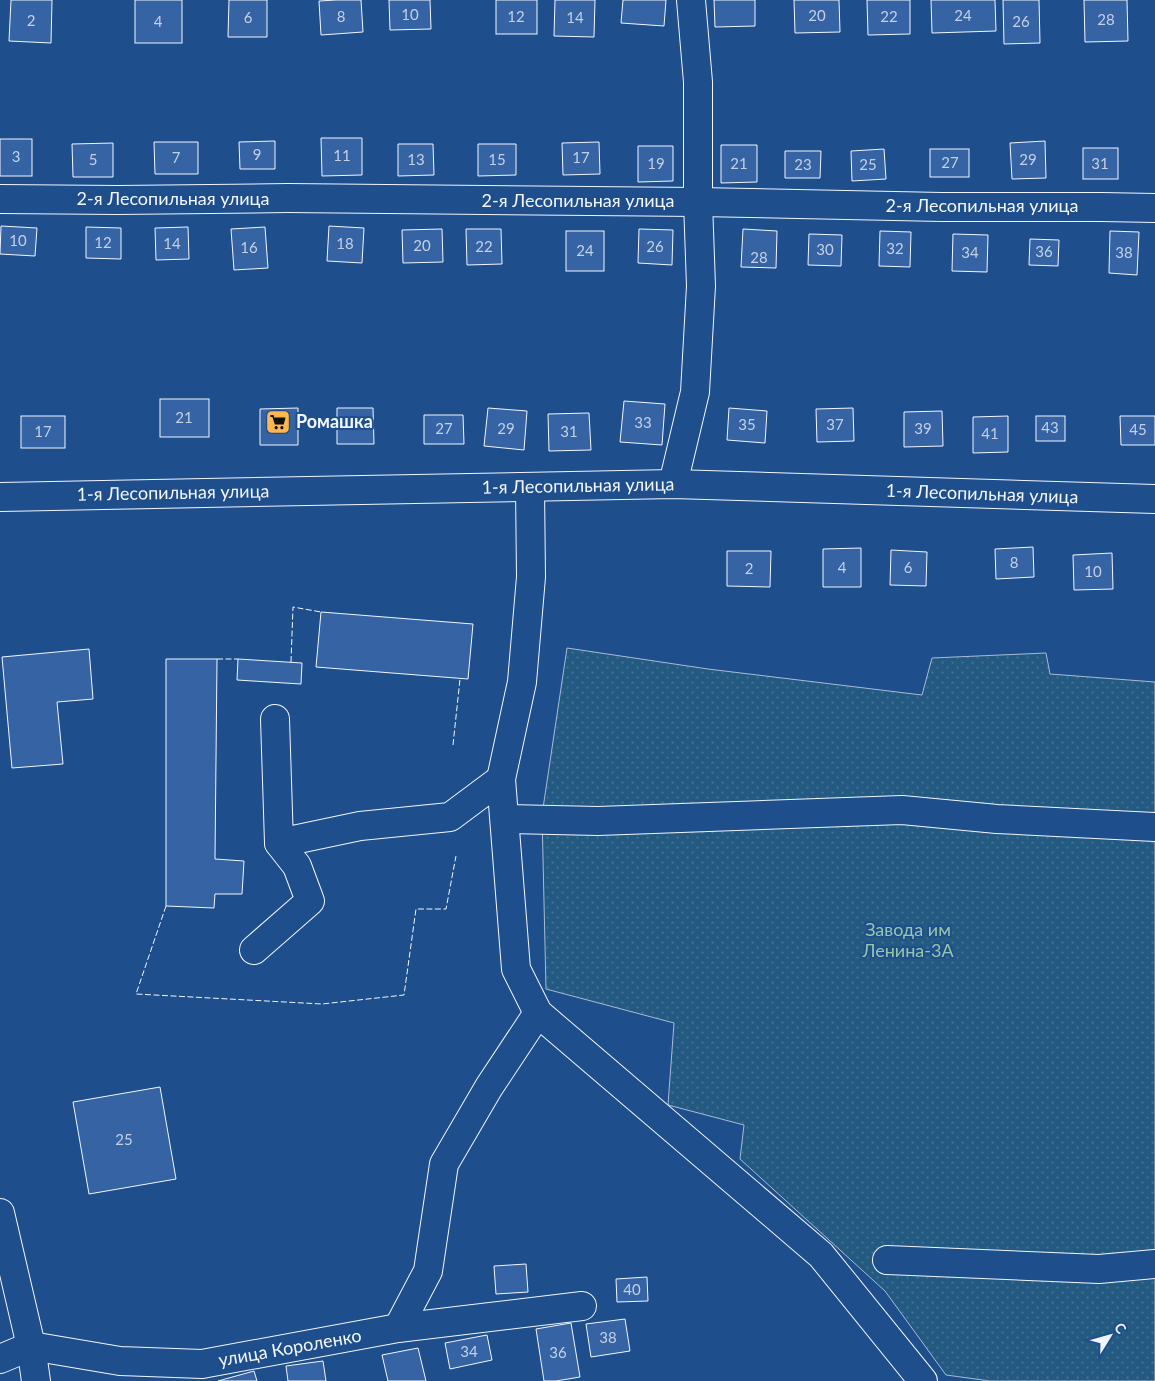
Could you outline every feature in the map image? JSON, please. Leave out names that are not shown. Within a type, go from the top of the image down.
[{"type":"street","points":[[673,484],[695,392],[702,286],[698,202],[698,82],[691,0]]},
{"type":"street","name":"2-я Лесопильная улица","points":[[0,199],[288,198],[1155,208]]},
{"type":"street","name":"1-я Лесопильная улица","points":[[0,497],[673,484],[1155,499]]},
{"type":"street","points":[[530,487],[531,577],[522,682],[501,779],[516,969],[538,1013],[821,1255],[923,1381]]},
{"type":"street","points":[[254,950],[310,900],[297,866],[279,843],[275,719]]},
{"type":"street","points":[[279,843],[360,826],[450,817],[501,779]]},
{"type":"street","points":[[505,819],[598,821],[902,810],[997,819],[1155,827]]},
{"type":"street","points":[[398,1328],[428,1271],[444,1164],[489,1087],[538,1013]]},
{"type":"street","points":[[0,1213],[31,1346],[36,1381]]},
{"type":"street","points":[[887,1260],[1099,1269],[1155,1264]]},
{"type":"street","name":"улица Короленко","points":[[31,1346],[120,1361],[202,1364],[398,1328],[582,1306]]},
{"type":"street","points":[[0,1359],[31,1346]]},
{"type":"green space","name":"Завода им Ленина-3А","points":[[567,648],[708,669],[922,695],[932,658],[1046,653],[1050,674],[1155,682],[1155,1381],[990,1381],[946,1375],[885,1291],[740,1159],[744,1125],[668,1105],[674,1023],[546,989],[542,815]]},
{"type":"building","points":[[11,0],[52,0],[51,43],[9,41]]},
{"type":"building","points":[[135,0],[182,0],[182,43],[135,43]]},
{"type":"building","points":[[229,0],[267,0],[267,37],[228,37]]},
{"type":"building","points":[[361,0],[363,32],[321,35],[319,1]]},
{"type":"building","points":[[389,0],[430,0],[431,29],[390,30]]},
{"type":"building","points":[[496,0],[537,0],[537,34],[496,34]]},
{"type":"building","points":[[555,0],[595,0],[594,37],[554,36]]},
{"type":"building","points":[[623,0],[666,0],[664,26],[621,23]]},
{"type":"building","points":[[714,0],[755,0],[755,26],[715,27]]},
{"type":"building","points":[[794,0],[839,0],[840,32],[795,33]]},
{"type":"building","points":[[867,0],[910,0],[910,34],[868,35]]},
{"type":"building","points":[[931,0],[995,0],[996,31],[932,33]]},
{"type":"building","points":[[1003,0],[1039,0],[1040,43],[1004,44]]},
{"type":"building","points":[[1084,0],[1127,0],[1128,41],[1085,42]]},
{"type":"building","points":[[321,138],[362,138],[362,175],[322,176]]},
{"type":"building","points":[[0,139],[32,139],[32,176],[0,176]]},
{"type":"building","points":[[275,141],[275,169],[240,169],[239,142]]},
{"type":"building","points":[[1045,141],[1046,178],[1012,179],[1010,143]]},
{"type":"building","points":[[154,142],[198,142],[198,174],[155,174]]},
{"type":"building","points":[[599,142],[600,174],[563,175],[562,143]]},
{"type":"building","points":[[113,143],[113,177],[73,177],[72,144]]},
{"type":"building","points":[[398,144],[433,144],[434,175],[398,176]]},
{"type":"building","points":[[478,144],[516,144],[516,175],[478,176]]},
{"type":"building","points":[[721,145],[757,145],[757,182],[721,183]]},
{"type":"building","points":[[638,146],[673,146],[673,181],[638,182]]},
{"type":"building","points":[[1083,148],[1118,148],[1118,179],[1083,179]]},
{"type":"building","points":[[884,149],[886,179],[852,181],[851,151]]},
{"type":"building","points":[[930,149],[969,149],[969,177],[930,177]]},
{"type":"building","points":[[785,151],[821,151],[820,178],[785,178]]},
{"type":"building","points":[[1,226],[37,228],[35,256],[0,254]]},
{"type":"building","points":[[329,226],[364,228],[362,263],[327,261]]},
{"type":"building","points":[[86,227],[121,228],[121,259],[86,258]]},
{"type":"building","points":[[188,227],[189,259],[156,260],[155,228]]},
{"type":"building","points":[[265,227],[268,268],[234,270],[231,229]]},
{"type":"building","points":[[442,229],[443,262],[403,263],[402,230]]},
{"type":"building","points":[[466,229],[501,229],[502,264],[467,265]]},
{"type":"building","points":[[639,229],[673,230],[672,265],[638,263]]},
{"type":"building","points":[[743,229],[777,231],[776,268],[741,267]]},
{"type":"building","points":[[566,231],[604,231],[604,271],[566,271]]},
{"type":"building","points":[[880,231],[911,232],[910,267],[879,266]]},
{"type":"building","points":[[1110,231],[1139,232],[1137,275],[1109,273]]},
{"type":"building","points":[[809,234],[842,235],[841,266],[808,265]]},
{"type":"building","points":[[953,234],[988,235],[987,272],[952,271]]},
{"type":"building","points":[[1030,239],[1059,240],[1058,266],[1029,265]]},
{"type":"building","points":[[160,399],[209,399],[209,437],[160,437]]},
{"type":"building","points":[[624,401],[665,404],[662,445],[620,442]]},
{"type":"building","points":[[298,408],[298,445],[260,445],[260,409]]},
{"type":"building","points":[[337,408],[373,408],[374,444],[337,444]]},
{"type":"building","points":[[488,408],[527,411],[524,450],[484,446]]},
{"type":"building","points":[[729,408],[767,411],[765,443],[727,440]]},
{"type":"building","points":[[853,408],[854,441],[817,442],[816,409]]},
{"type":"building","points":[[942,411],[943,446],[904,447],[904,412]]},
{"type":"building","points":[[589,413],[591,450],[549,451],[548,414]]},
{"type":"building","points":[[424,415],[463,415],[464,444],[424,444]]},
{"type":"building","points":[[21,416],[65,416],[65,448],[21,448]]},
{"type":"building","points":[[1008,416],[1008,452],[973,453],[973,417]]},
{"type":"building","points":[[1036,416],[1065,416],[1065,441],[1036,441]]},
{"type":"building","points":[[1120,416],[1155,416],[1155,445],[1121,445]]},
{"type":"building","points":[[1033,547],[1034,577],[996,579],[995,549]]},
{"type":"building","points":[[861,548],[861,587],[823,587],[823,549]]},
{"type":"building","points":[[891,550],[927,552],[926,586],[890,585]]},
{"type":"building","points":[[727,551],[771,551],[770,587],[727,586]]},
{"type":"building","points":[[1112,553],[1113,589],[1074,590],[1073,555]]},
{"type":"building","points":[[321,612],[473,624],[468,679],[316,667]]},
{"type":"building","points":[[89,649],[93,699],[57,702],[63,764],[12,768],[2,657]]},
{"type":"building","points":[[166,659],[217,659],[215,859],[244,861],[242,894],[215,894],[214,908],[166,906]]},
{"type":"building","points":[[238,659],[302,663],[301,684],[237,680]]},
{"type":"building","points":[[160,1087],[176,1179],[89,1194],[73,1102]]},
{"type":"building","points":[[526,1264],[528,1292],[496,1294],[494,1266]]},
{"type":"building","points":[[647,1277],[648,1301],[617,1302],[616,1279]]},
{"type":"building","points":[[625,1319],[630,1351],[591,1357],[586,1324]]},
{"type":"building","points":[[571,1323],[580,1377],[544,1381],[536,1329]]},
{"type":"building","points":[[487,1335],[492,1360],[450,1369],[445,1343]]},
{"type":"building","points":[[418,1348],[426,1381],[388,1381],[382,1355]]},
{"type":"building","points":[[323,1361],[326,1381],[288,1381],[286,1366]]},
{"type":"building","points":[[254,1371],[257,1381],[218,1381]]},
{"type":"fence","points":[[291,662],[293,607],[321,612]]},
{"type":"fence","points":[[217,659],[238,659]]},
{"type":"fence","points":[[453,745],[460,679]]},
{"type":"fence","points":[[166,906],[136,994],[322,1004],[404,995],[416,909],[446,909],[456,856]]},
{"type":"place","name":"Ромашка","points":[[278,422]]}]
